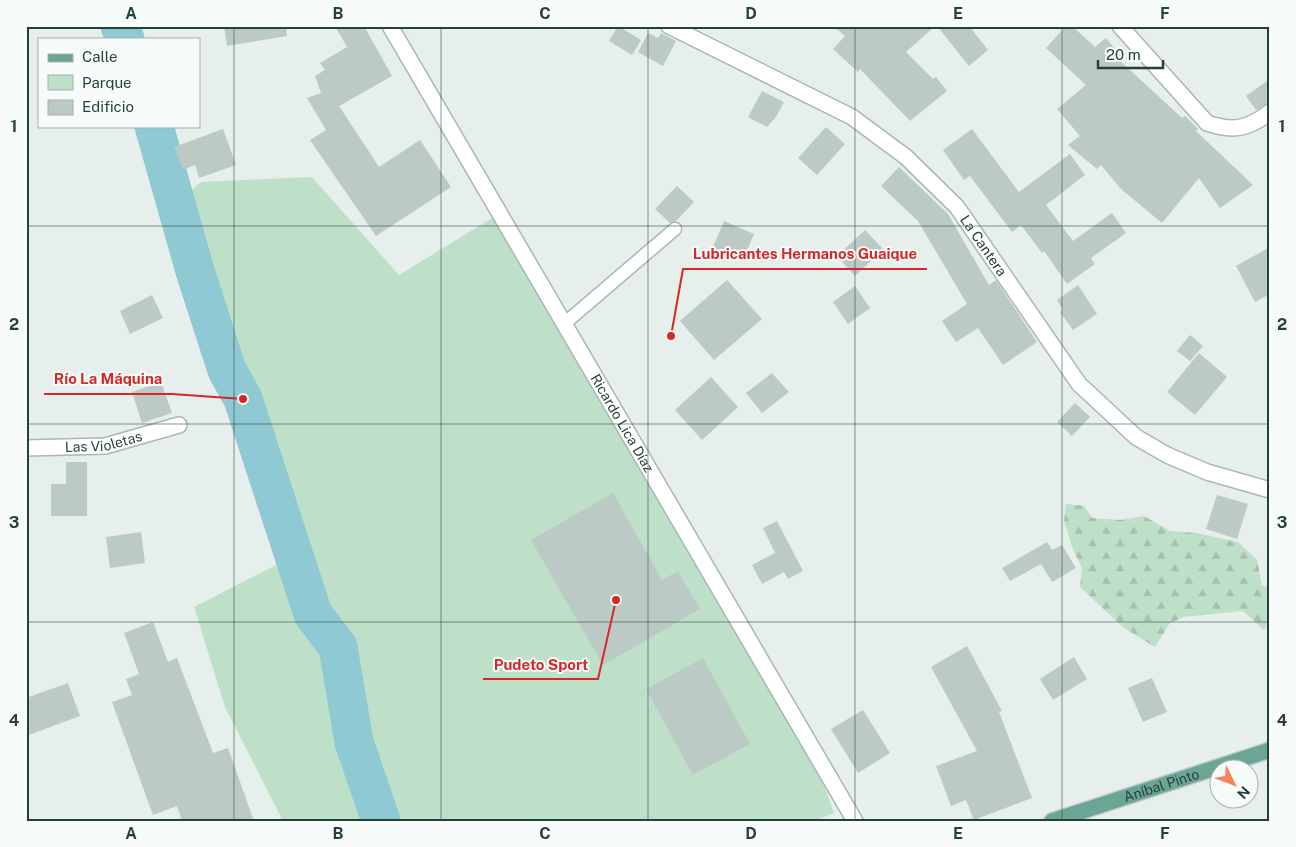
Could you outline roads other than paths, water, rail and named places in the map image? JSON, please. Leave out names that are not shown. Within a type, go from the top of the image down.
[{"type":"main road","name":"Aníbal Pinto","points":[[1052,821],[1270,750]]},
{"type":"street","name":"Ricardo Lica Díaz","points":[[390,26],[855,821]]},
{"type":"street","name":"La Cantera","points":[[669,26],[852,116],[906,157],[957,207],[1079,384],[1136,437],[1167,455],[1208,472],[1270,490]]},
{"type":"street","points":[[1120,26],[1208,123],[1223,128],[1240,128],[1259,120],[1270,112]]},
{"type":"street","name":"Las Violetas","points":[[26,448],[105,446],[179,425]]},
{"type":"lane","points":[[564,324],[675,229]]},
{"type":"waterway","points":[[120,26],[125,38]]},
{"type":"waterway","points":[[155,128],[195,271],[227,370],[243,399],[313,614],[338,647],[354,742],[381,821]]},
{"type":"place","name":"Lubricantes Hermanos Guaique","points":[[671,336]]},
{"type":"place","name":"Río La Máquina","points":[[243,399]]},
{"type":"place","name":"Pudeto Sport","points":[[616,600]]}]
